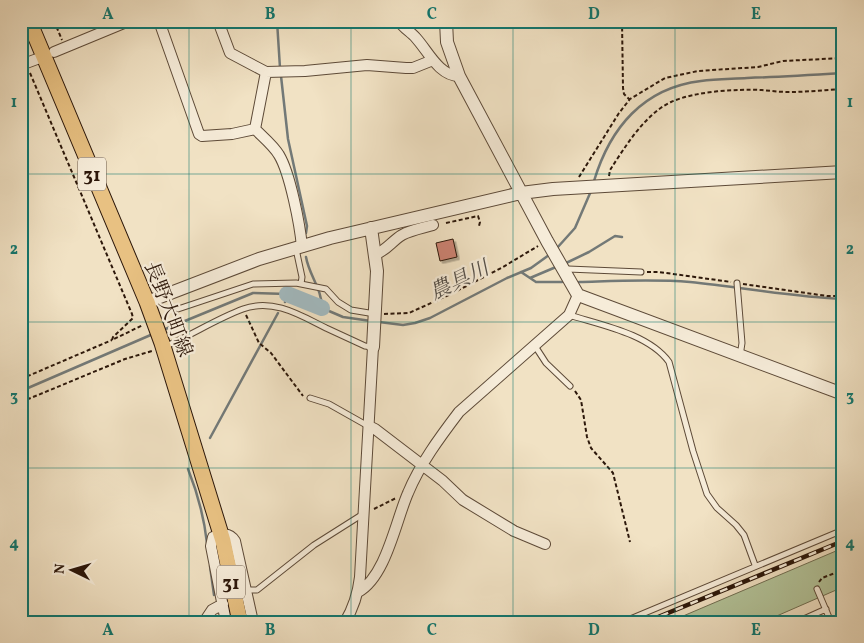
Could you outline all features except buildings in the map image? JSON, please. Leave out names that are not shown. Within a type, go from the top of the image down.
[{"type":"main road","name":"長野大町線","points":[[29,21],[147,302],[220,534],[240,622]]},
{"type":"street","points":[[54,52],[129,21]]},
{"type":"street","points":[[159,21],[199,134],[205,136],[238,133],[255,129]]},
{"type":"street","points":[[218,21],[230,53],[266,72],[305,71],[367,65],[413,68],[433,60]]},
{"type":"street","points":[[398,21],[417,39],[433,60],[447,74],[459,76]]},
{"type":"street","points":[[446,23],[447,42],[459,76],[548,243],[578,294],[843,394]]},
{"type":"street","points":[[24,64],[37,59]]},
{"type":"street","points":[[255,129],[266,72]]},
{"type":"street","points":[[255,129],[279,154],[286,171],[301,233],[299,248]]},
{"type":"street","points":[[147,302],[260,260],[299,248],[371,228],[521,193],[604,185],[843,172]]},
{"type":"street","points":[[376,254],[408,232],[434,225]]},
{"type":"street","points":[[345,622],[353,609],[358,592],[369,426],[377,279],[376,254],[371,228]]},
{"type":"street","points":[[358,592],[368,583],[381,563],[394,535],[408,493],[439,439],[459,412],[568,315],[578,294]]},
{"type":"street","points":[[369,426],[443,481],[463,500],[514,531],[545,544]]},
{"type":"street","points":[[226,622],[211,546],[213,537],[220,534],[228,534],[235,541],[253,622]]},
{"type":"street","points":[[204,622],[212,610],[223,604]]},
{"type":"lane","points":[[299,248],[301,284]]},
{"type":"lane","points":[[563,269],[641,272]]},
{"type":"lane","points":[[737,283],[742,343],[740,356]]},
{"type":"lane","points":[[178,309],[253,284],[301,284],[326,289],[338,302],[351,310],[375,316]]},
{"type":"lane","points":[[162,345],[244,309],[262,305],[285,308],[297,312],[365,346],[373,345]]},
{"type":"lane","points":[[568,315],[629,334],[664,356],[670,362],[693,451],[707,494],[717,508],[744,535],[755,565]]},
{"type":"lane","points":[[535,346],[546,363],[570,386]]},
{"type":"lane","points":[[310,398],[329,404],[369,426]]},
{"type":"lane","points":[[247,590],[257,590],[314,545],[363,514]]},
{"type":"lane","points":[[623,622],[755,565],[843,530]]},
{"type":"lane","points":[[817,589],[831,622]]},
{"type":"lane","points":[[797,622],[826,609]]},
{"type":"path","points":[[54,21],[65,47]]},
{"type":"path","points":[[446,23],[502,21]]},
{"type":"path","points":[[622,21],[623,88],[624,94],[630,99]]},
{"type":"path","points":[[580,187],[580,177],[602,139],[630,99],[665,78],[681,74],[758,67],[783,61],[843,58]]},
{"type":"path","points":[[24,64],[132,314],[133,318],[112,340]]},
{"type":"path","points":[[604,185],[610,170],[638,129],[670,102],[714,92],[760,90],[787,92],[843,89]]},
{"type":"path","points":[[434,225],[478,216],[479,226]]},
{"type":"path","points":[[375,316],[409,313],[451,294],[548,243]]},
{"type":"path","points":[[244,309],[259,343],[271,353],[302,396],[310,398]]},
{"type":"path","points":[[21,378],[154,323]]},
{"type":"path","points":[[21,402],[162,345]]},
{"type":"path","points":[[570,386],[581,400],[587,437],[591,448],[613,474],[630,542]]},
{"type":"path","points":[[363,514],[408,493]]},
{"type":"path","points":[[817,589],[822,578],[843,570]]},
{"type":"green space","points":[[843,548],[843,587],[763,622],[669,622]]},
{"type":"waterway","points":[[277,21],[280,68]]},
{"type":"waterway","name":"農具川","points":[[594,181],[609,144],[620,128],[632,114],[662,92],[680,85],[707,80],[843,73]]},
{"type":"waterway","points":[[281,76],[288,139],[307,226],[306,233]]},
{"type":"waterway","name":"農具川","points":[[557,248],[575,228],[591,191]]},
{"type":"waterway","points":[[564,264],[589,252],[615,236],[622,237]]},
{"type":"waterway","name":"農具川","points":[[379,322],[403,325],[430,318],[507,278],[531,268],[549,255]]},
{"type":"waterway","name":"農具川","points":[[306,257],[320,295],[322,308],[343,317],[371,321]]},
{"type":"waterway","points":[[530,278],[556,267]]},
{"type":"waterway","points":[[521,272],[536,282],[562,282]]},
{"type":"waterway","points":[[579,282],[676,281],[843,299]]},
{"type":"waterway","name":"農具川","points":[[163,330],[253,293],[287,294],[285,302]]},
{"type":"waterway","name":"農具川","points":[[287,294],[322,308]]},
{"type":"waterway","points":[[210,438],[278,313]]},
{"type":"waterway","name":"農具川","points":[[21,391],[153,334]]},
{"type":"waterway","points":[[188,469],[200,506],[207,543]]},
{"type":"waterway","points":[[210,566],[214,595]]},
{"type":"railway","points":[[646,622],[843,541]]}]
